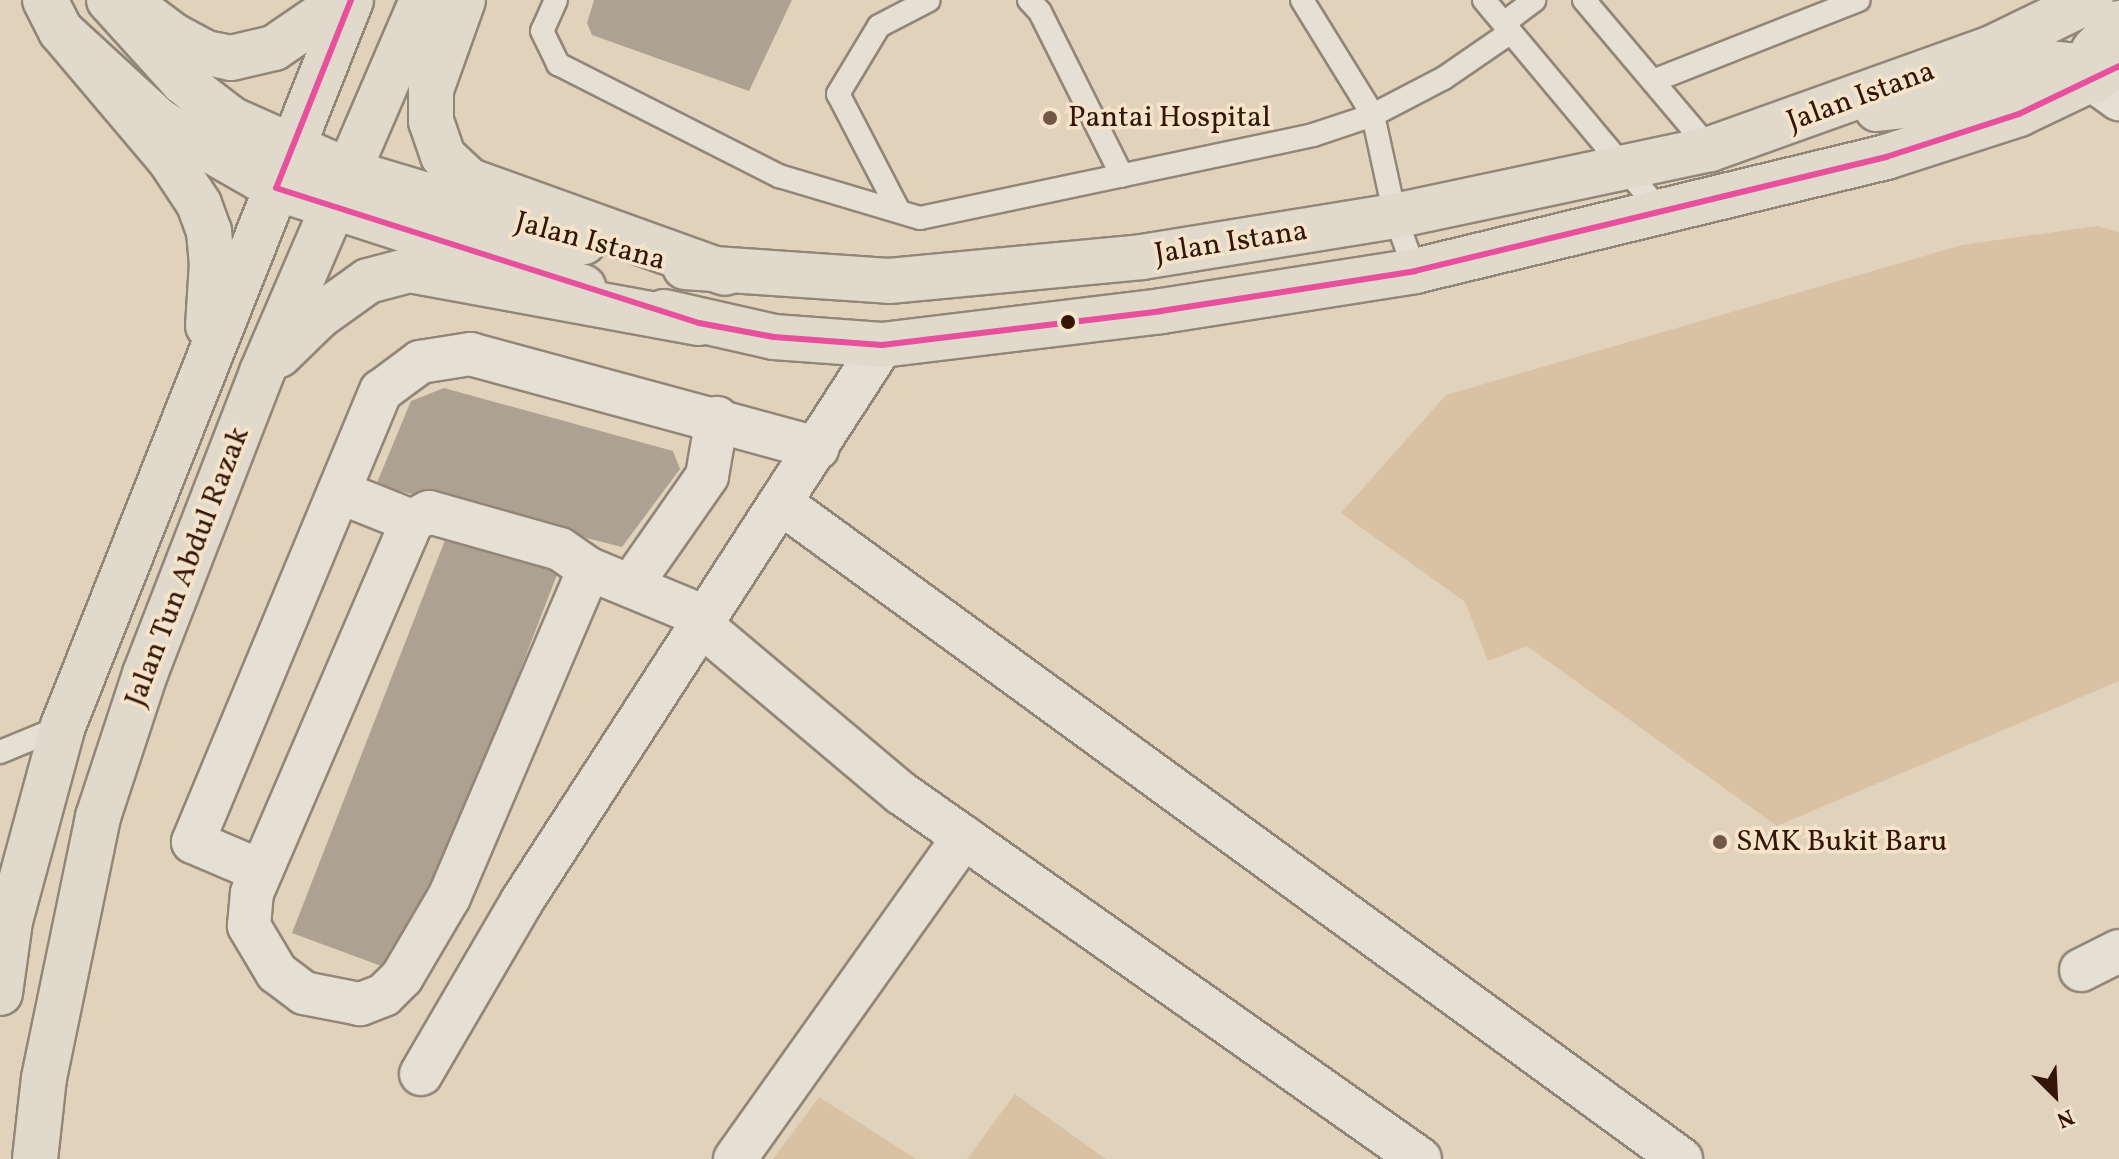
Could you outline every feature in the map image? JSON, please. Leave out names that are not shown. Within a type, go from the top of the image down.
[{"type":"main road","points":[[109,0],[183,82],[231,119],[291,148],[342,191]]},
{"type":"main road","points":[[126,0],[185,42],[231,58],[252,56],[287,42],[344,0]]},
{"type":"main road","name":"Jalan Tun Abdul Razak","points":[[0,993],[10,921],[63,726],[351,0]]},
{"type":"main road","name":"Jalan Tun Abdul Razak","points":[[35,1159],[44,1078],[98,817],[145,674],[262,372],[422,0]]},
{"type":"main road","points":[[463,0],[431,90],[431,121],[443,156],[470,181],[725,273]]},
{"type":"main road","name":"Jalan Istana","points":[[342,191],[650,262],[725,273],[889,281],[1142,257],[1395,216],[1710,149],[1816,115],[1990,49],[2091,0]]},
{"type":"main road","points":[[53,15],[159,121],[276,188],[342,191]]},
{"type":"main road","points":[[53,15],[170,160],[199,204],[209,231],[212,263],[205,368]]},
{"type":"main road","points":[[2111,82],[2094,50],[2119,23]]},
{"type":"main road","points":[[1816,115],[1940,102],[2039,62],[2069,65],[2111,82]]},
{"type":"main road","name":"Jalan Istana","points":[[342,191],[699,323],[774,337],[882,345],[1161,311],[1415,271],[1663,214],[1886,157],[2111,82]]},
{"type":"main road","points":[[262,372],[319,316],[368,281],[410,270],[699,323]]},
{"type":"street","points":[[421,1074],[522,901],[882,345]]},
{"type":"street","points":[[261,871],[193,842],[381,391],[420,362],[470,354],[717,418],[817,448]]},
{"type":"street","points":[[631,585],[707,476],[717,418]]},
{"type":"street","points":[[339,492],[412,521]]},
{"type":"street","points":[[781,503],[1681,1159]]},
{"type":"street","points":[[589,569],[449,897],[402,977],[384,995],[360,1004],[304,993],[277,973],[249,926],[252,893],[412,521],[429,512],[560,549],[589,569],[631,585],[702,620],[901,793],[1420,1159]]},
{"type":"street","points":[[735,1159],[964,837]]},
{"type":"street","points":[[2081,970],[2119,951]]},
{"type":"lane","points":[[556,0],[542,31],[558,64],[779,176],[920,218],[1313,135],[1373,115],[1467,65],[1534,0]]},
{"type":"lane","points":[[899,211],[838,94],[879,26],[929,0]]},
{"type":"lane","points":[[1029,0],[1040,12],[1122,176]]},
{"type":"lane","points":[[1302,0],[1373,115],[1395,216],[1415,271]]},
{"type":"lane","points":[[1484,0],[1663,214]]},
{"type":"lane","points":[[1584,0],[1710,149]]},
{"type":"lane","points":[[1653,81],[1859,0]]},
{"type":"lane","points":[[0,752],[63,726]]},
{"type":"shaded area","points":[[2097,226],[2119,232],[2119,681],[1777,826],[1527,646],[1488,661],[1465,602],[1341,513],[1446,395],[1962,245]]},
{"type":"shaded area","points":[[1015,1094],[1106,1159],[967,1159]]},
{"type":"shaded area","points":[[819,1097],[916,1159],[773,1159]]},
{"type":"building","points":[[594,0],[792,0],[749,91],[592,35],[587,23]]},
{"type":"building","points":[[444,388],[673,451],[680,469],[622,547],[376,485],[411,401]]},
{"type":"building","points":[[449,530],[552,556],[558,572],[451,850],[384,967],[292,933]]},
{"type":"transit line","points":[[351,0],[276,188],[699,323],[774,337],[882,345],[1161,311],[1415,271],[1886,157],[2019,114],[2119,66]]},
{"type":"place","name":"Pantai Hospital","points":[[1050,118]]},
{"type":"place","name":"SMK Bukit Baru","points":[[1720,842]]}]
